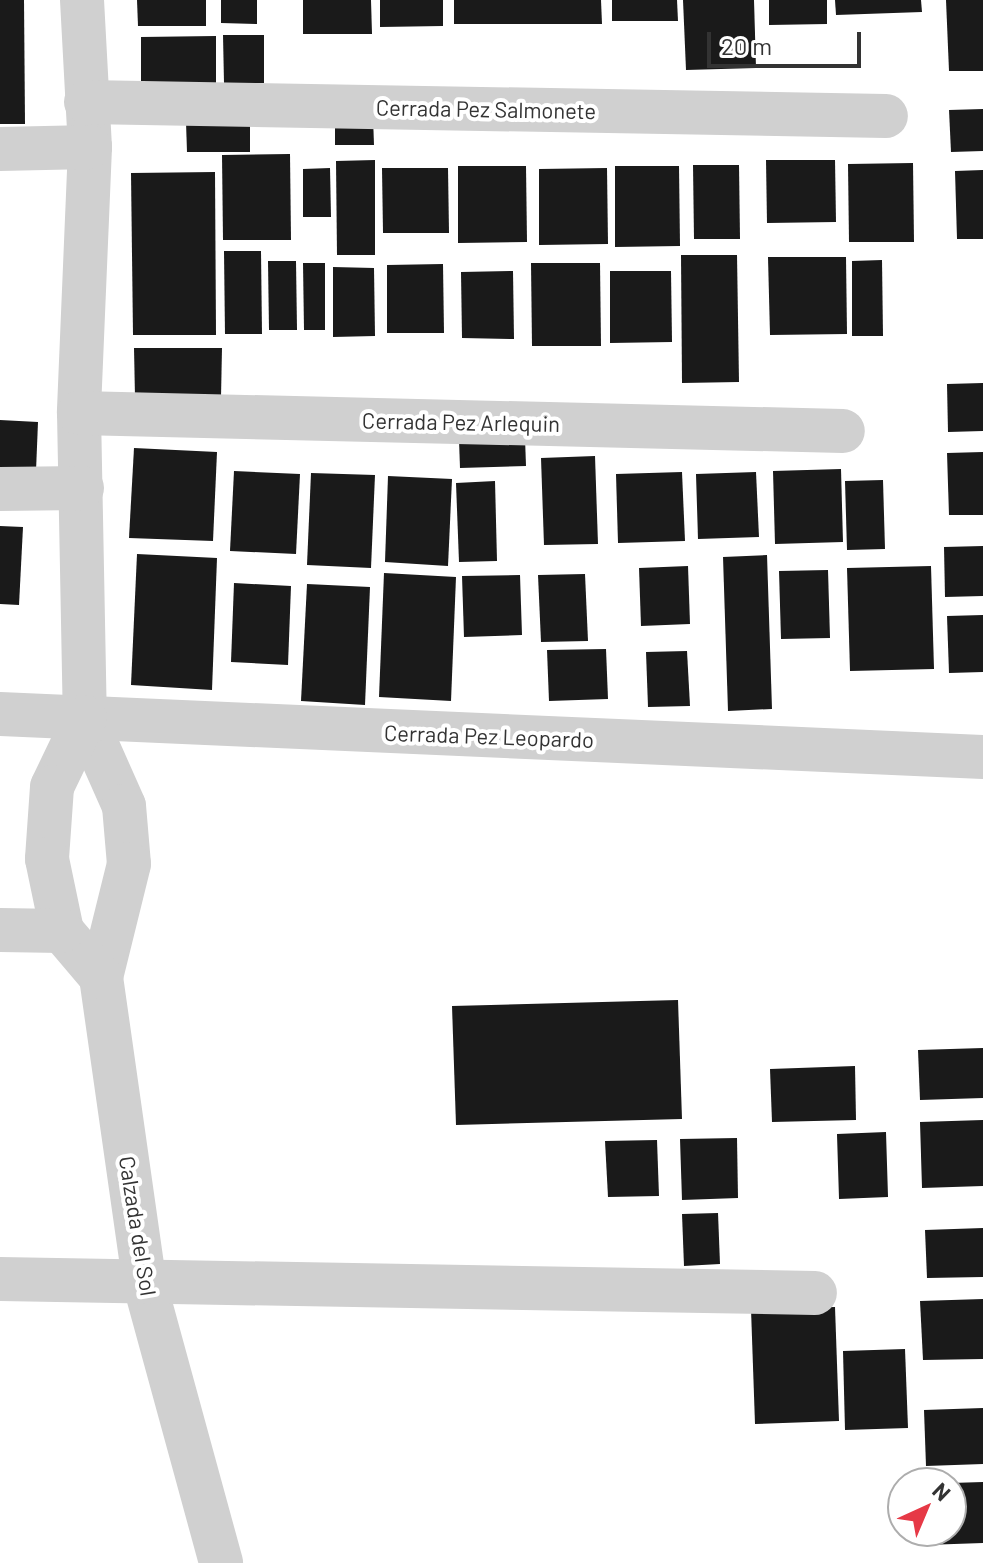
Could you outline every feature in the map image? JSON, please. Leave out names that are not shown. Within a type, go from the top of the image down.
[{"type":"street","points":[[82,0],[90,147],[79,413],[85,718],[124,806],[129,864],[101,977]]},
{"type":"street","name":"Cerrada Pez Salmonete","points":[[86,102],[886,116]]},
{"type":"street","points":[[0,149],[90,147]]},
{"type":"street","name":"Cerrada Pez Arlequin","points":[[79,413],[843,431]]},
{"type":"street","points":[[0,489],[82,488]]},
{"type":"street","name":"Cerrada Pez Leopardo","points":[[0,714],[983,757]]},
{"type":"street","points":[[85,718],[52,787],[47,859],[62,931],[101,977]]},
{"type":"street","points":[[0,930],[62,931]]},
{"type":"street","name":"Calzada del Sol","points":[[101,977],[144,1281],[221,1563]]},
{"type":"street","points":[[0,1279],[815,1293]]},
{"type":"building","points":[[0,0],[24,0],[25,124],[0,124]]},
{"type":"building","points":[[137,0],[206,0],[206,26],[138,26]]},
{"type":"building","points":[[221,0],[257,0],[257,24],[221,23]]},
{"type":"building","points":[[303,0],[371,0],[372,34],[303,34]]},
{"type":"building","points":[[380,0],[443,0],[443,26],[380,27]]},
{"type":"building","points":[[454,0],[601,0],[602,24],[454,24]]},
{"type":"building","points":[[612,0],[677,0],[678,21],[612,21]]},
{"type":"building","points":[[683,0],[754,0],[756,68],[686,70]]},
{"type":"building","points":[[769,0],[827,0],[827,24],[769,25]]},
{"type":"building","points":[[835,0],[921,0],[922,12],[836,15]]},
{"type":"building","points":[[946,0],[983,0],[983,71],[949,71]]},
{"type":"building","points":[[223,35],[264,35],[264,83],[224,83]]},
{"type":"building","points":[[216,36],[216,87],[141,87],[141,37]]},
{"type":"building","points":[[983,109],[983,151],[951,152],[949,110]]},
{"type":"building","points":[[335,117],[373,117],[374,145],[335,145]]},
{"type":"building","points":[[186,122],[250,122],[250,152],[187,152]]},
{"type":"building","points":[[290,154],[291,240],[223,240],[222,155]]},
{"type":"building","points":[[375,160],[375,255],[337,255],[336,161]]},
{"type":"building","points":[[766,160],[835,160],[836,222],[767,223]]},
{"type":"building","points":[[913,163],[914,242],[849,242],[848,164]]},
{"type":"building","points":[[693,165],[739,165],[740,239],[694,239]]},
{"type":"building","points":[[458,166],[526,166],[527,242],[458,243]]},
{"type":"building","points":[[615,166],[679,166],[680,246],[615,247]]},
{"type":"building","points":[[330,168],[331,217],[303,217],[303,169]]},
{"type":"building","points":[[382,168],[448,168],[449,233],[383,233]]},
{"type":"building","points":[[607,168],[608,244],[539,245],[539,169]]},
{"type":"building","points":[[983,170],[983,239],[957,239],[955,171]]},
{"type":"building","points":[[215,172],[216,335],[133,335],[131,173]]},
{"type":"building","points":[[224,251],[261,251],[262,334],[225,334]]},
{"type":"building","points":[[681,255],[737,255],[739,382],[682,383]]},
{"type":"building","points":[[768,257],[846,257],[847,334],[770,335]]},
{"type":"building","points":[[882,260],[883,336],[852,336],[852,261]]},
{"type":"building","points":[[268,261],[296,261],[297,330],[269,330]]},
{"type":"building","points":[[303,263],[325,263],[325,330],[304,330]]},
{"type":"building","points":[[531,263],[600,263],[601,346],[532,346]]},
{"type":"building","points":[[443,264],[444,333],[387,333],[387,265]]},
{"type":"building","points":[[333,267],[374,268],[375,336],[333,337]]},
{"type":"building","points":[[513,271],[514,339],[462,338],[461,272]]},
{"type":"building","points":[[610,271],[671,271],[672,342],[610,343]]},
{"type":"building","points":[[134,348],[222,348],[221,397],[135,397]]},
{"type":"building","points":[[983,383],[983,431],[948,432],[947,384]]},
{"type":"building","points":[[0,420],[38,422],[36,471],[0,470]]},
{"type":"building","points":[[525,438],[526,466],[460,468],[459,440]]},
{"type":"building","points":[[134,448],[217,452],[213,541],[129,538]]},
{"type":"building","points":[[983,452],[983,515],[949,515],[947,453]]},
{"type":"building","points":[[595,456],[598,544],[544,545],[541,458]]},
{"type":"building","points":[[841,469],[843,542],[775,544],[773,471]]},
{"type":"building","points":[[234,471],[300,474],[296,554],[230,551]]},
{"type":"building","points":[[682,472],[685,541],[618,543],[616,474]]},
{"type":"building","points":[[756,472],[759,537],[698,539],[696,474]]},
{"type":"building","points":[[311,473],[375,475],[371,568],[307,565]]},
{"type":"building","points":[[388,476],[452,479],[448,566],[385,562]]},
{"type":"building","points":[[883,480],[885,549],[847,550],[845,481]]},
{"type":"building","points":[[495,481],[497,561],[459,562],[456,483]]},
{"type":"building","points":[[0,526],[23,527],[19,605],[0,604]]},
{"type":"building","points":[[983,546],[983,596],[945,597],[944,547]]},
{"type":"building","points":[[137,554],[217,558],[212,690],[131,685]]},
{"type":"building","points":[[767,555],[772,709],[728,711],[723,557]]},
{"type":"building","points":[[688,566],[690,624],[641,626],[639,568]]},
{"type":"building","points":[[931,566],[934,669],[850,671],[847,568]]},
{"type":"building","points":[[828,570],[830,638],[781,639],[779,571]]},
{"type":"building","points":[[384,573],[456,577],[451,701],[379,697]]},
{"type":"building","points":[[585,574],[588,641],[541,642],[538,575]]},
{"type":"building","points":[[520,575],[522,635],[464,637],[462,576]]},
{"type":"building","points":[[234,583],[291,586],[288,665],[231,662]]},
{"type":"building","points":[[307,584],[370,587],[365,705],[301,701]]},
{"type":"building","points":[[983,615],[983,672],[949,673],[947,616]]},
{"type":"building","points":[[606,649],[608,699],[549,701],[547,650]]},
{"type":"building","points":[[687,651],[690,706],[648,707],[646,652]]},
{"type":"building","points":[[678,1000],[682,1119],[456,1125],[452,1006]]},
{"type":"building","points":[[983,1048],[983,1098],[920,1100],[918,1050]]},
{"type":"building","points":[[855,1066],[856,1120],[772,1122],[770,1069]]},
{"type":"building","points":[[983,1120],[983,1186],[922,1188],[920,1122]]},
{"type":"building","points":[[886,1132],[888,1197],[839,1199],[837,1134]]},
{"type":"building","points":[[737,1138],[738,1198],[682,1200],[680,1139]]},
{"type":"building","points":[[657,1140],[659,1196],[608,1197],[605,1141]]},
{"type":"building","points":[[718,1213],[720,1264],[684,1266],[682,1214]]},
{"type":"building","points":[[983,1228],[983,1277],[927,1278],[925,1230]]},
{"type":"building","points":[[983,1299],[983,1359],[923,1360],[920,1301]]},
{"type":"building","points":[[835,1307],[839,1421],[755,1424],[751,1309]]},
{"type":"building","points":[[905,1349],[908,1428],[845,1430],[843,1351]]},
{"type":"building","points":[[983,1408],[983,1464],[926,1466],[924,1410]]},
{"type":"building","points":[[967,1482],[983,1482],[983,1543],[967,1544]]}]
